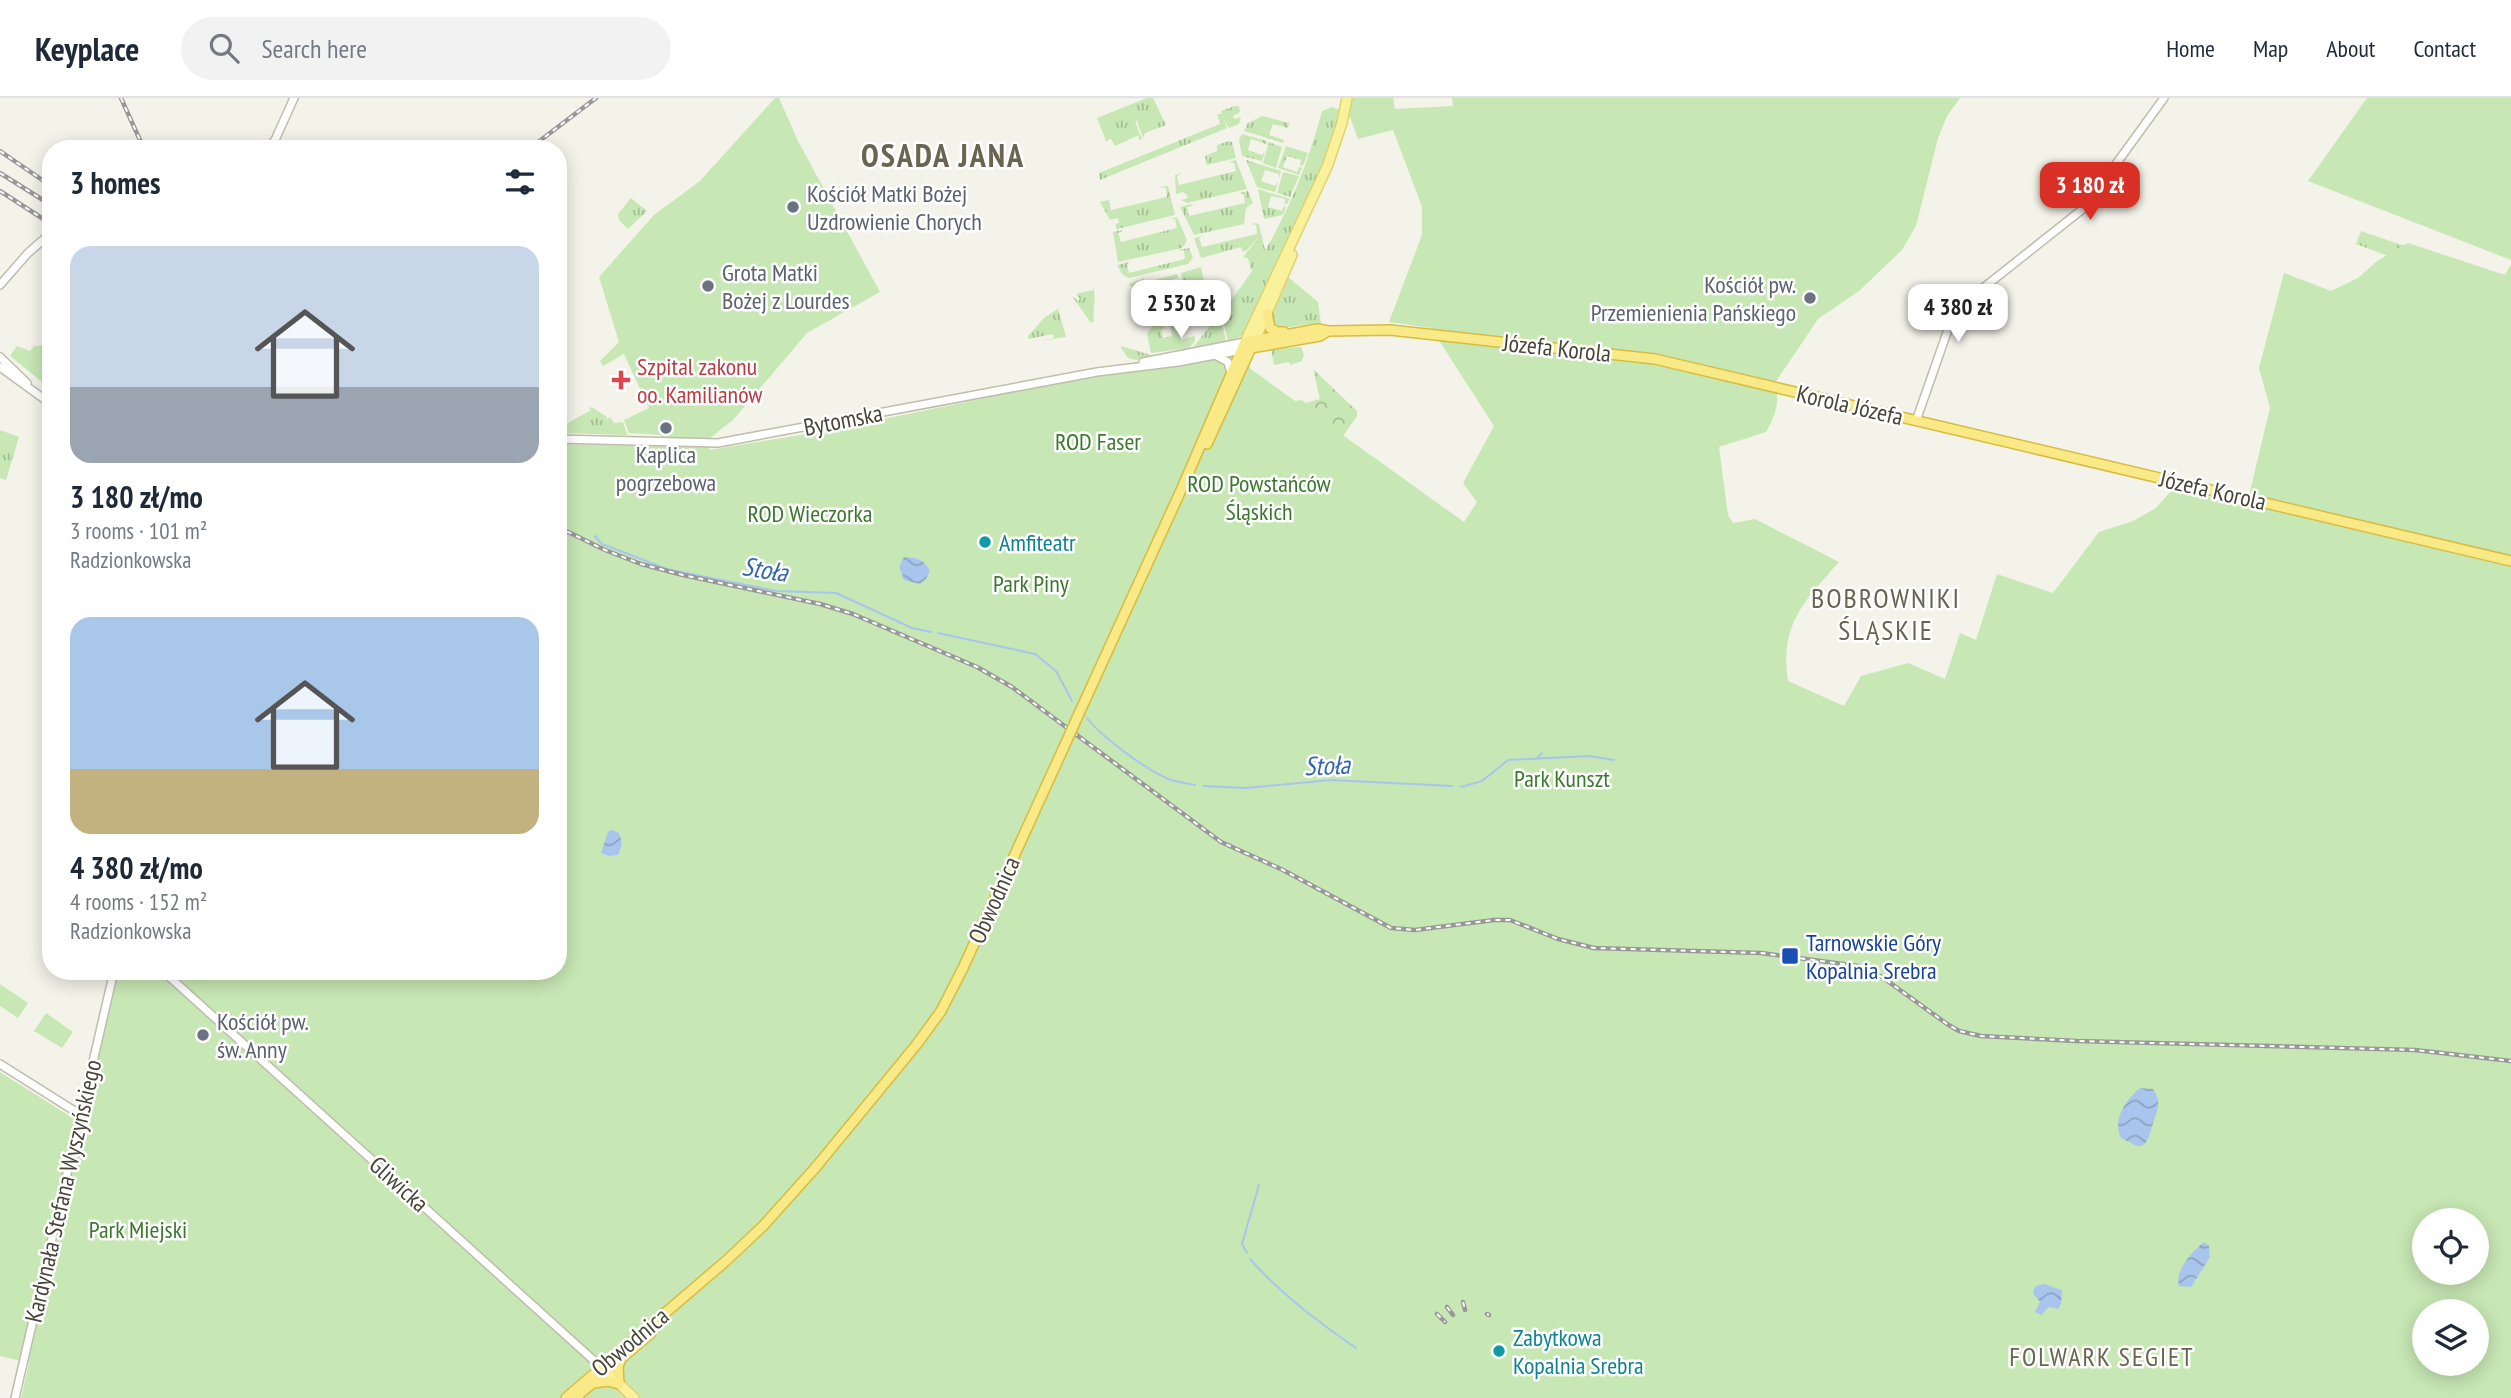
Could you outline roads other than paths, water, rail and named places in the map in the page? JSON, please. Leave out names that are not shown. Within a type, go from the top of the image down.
[{"type":"highway","points":[[1267,313],[1270,328],[1289,333]]},
{"type":"highway","name":"Józefa Korola","points":[[1248,345],[1289,333],[1318,329],[1390,330],[1636,357],[1784,389]]},
{"type":"highway","name":"Józefa Korola","points":[[1248,345],[1320,336],[1328,331]]},
{"type":"highway","name":"Obwodnica","points":[[575,1398],[592,1384],[604,1369],[620,1360],[676,1311],[791,1196],[893,1074],[941,1011],[1077,719],[1231,374],[1248,345]]},
{"type":"highway","name":"Obwodnica","points":[[1182,488],[1213,432],[1248,345]]},
{"type":"highway","name":"Korola Józefa","points":[[1784,389],[1916,421]]},
{"type":"highway","name":"Józefa Korola","points":[[1916,421],[2511,561]]},
{"type":"highway","name":"Obwodnica","points":[[566,1398],[604,1369],[727,1260]]},
{"type":"highway","points":[[592,1384],[600,1381],[619,1384],[620,1360]]},
{"type":"main road","name":"Obwodnica","points":[[1248,345],[1267,313],[1335,146],[1347,98]]},
{"type":"main road","name":"Obwodnica","points":[[1248,345],[1307,214]]},
{"type":"main road","name":"Gliwicka","points":[[604,1369],[634,1398]]},
{"type":"street","points":[[275,140],[294,98]]},
{"type":"street","points":[[1916,421],[1948,329],[1958,311],[1968,300],[2084,208],[2164,98]]},
{"type":"street","points":[[0,285],[42,241]]},
{"type":"street","name":"Bytomska","points":[[1126,368],[1215,355],[1248,345]]},
{"type":"street","name":"Bytomska","points":[[567,439],[718,443],[1248,345]]},
{"type":"street","points":[[1215,355],[1228,362],[1231,374]]},
{"type":"street","points":[[0,357],[42,396]]},
{"type":"street","points":[[0,367],[30,386]]},
{"type":"street","name":"Kardynała Stefana Wyszyńskiego","points":[[15,1398],[113,980]]},
{"type":"street","name":"Gliwicka","points":[[173,980],[604,1369]]},
{"type":"street","points":[[0,1064],[81,1115]]},
{"type":"water","points":[[904,557],[920,560],[930,571],[920,584],[904,580],[899,567]]},
{"type":"water","points":[[608,832],[618,832],[621,846],[618,855],[609,856],[601,853]]},
{"type":"water","points":[[2140,1088],[2153,1089],[2158,1104],[2148,1139],[2142,1146],[2137,1146],[2121,1138],[2118,1124],[2125,1104]]},
{"type":"water","points":[[2204,1242],[2209,1246],[2210,1257],[2191,1287],[2179,1286],[2182,1268]]},
{"type":"water","points":[[2044,1284],[2062,1290],[2061,1304],[2058,1309],[2049,1307],[2041,1315],[2035,1312],[2040,1302],[2033,1291],[2036,1286]]},
{"type":"waterway","name":"Stoła","points":[[595,536],[602,544],[667,569],[776,591],[836,593],[912,628],[931,632]]},
{"type":"waterway","name":"Stoła","points":[[938,633],[1035,654],[1056,671],[1072,701]]},
{"type":"waterway","name":"Stoła","points":[[1087,718],[1113,743],[1147,768],[1168,779],[1195,785]]},
{"type":"waterway","name":"Stoła","points":[[1536,759],[1542,753]]},
{"type":"waterway","name":"Stoła","points":[[1461,787],[1482,781],[1508,760],[1589,756],[1614,760]]},
{"type":"waterway","name":"Stoła","points":[[1203,786],[1246,788],[1331,780],[1452,786]]},
{"type":"waterway","points":[[1247,1253],[1242,1244],[1259,1185]]},
{"type":"waterway","points":[[1250,1259],[1300,1306],[1356,1348]]},
{"type":"railway","points":[[121,98],[140,140]]},
{"type":"railway","points":[[541,140],[596,98]]},
{"type":"railway","points":[[0,151],[42,180]]},
{"type":"railway","points":[[0,173],[42,199]]},
{"type":"railway","points":[[0,191],[42,218]]},
{"type":"railway","points":[[567,531],[641,564],[820,604],[853,614],[977,667],[1012,687],[1221,842],[1283,870],[1391,928],[1415,930],[1510,920],[1558,939],[1594,948],[1761,953],[1858,966],[1882,977],[1959,1031],[1981,1036],[2415,1050],[2511,1061]]},
{"type":"railway","points":[[1463,1302],[1465,1310]]},
{"type":"railway","points":[[1447,1307],[1453,1315]]},
{"type":"railway","points":[[1437,1314],[1445,1322]]},
{"type":"place","name":"Kościół Matki Bożej Uzdrowienie Chorych","points":[[793,207]]},
{"type":"place","name":"Grota Matki Bożej z Lourdes","points":[[708,286]]},
{"type":"place","name":"Kościół pw. Przemienienia Pańskiego","points":[[1810,298]]},
{"type":"place","name":"Szpital zakonu oo. Kamilianów","points":[[621,380]]},
{"type":"place","name":"Kaplica pogrzebowa","points":[[666,428]]},
{"type":"place","name":"Amfiteatr","points":[[985,542]]},
{"type":"place","name":"Tarnowskie Góry Kopalnia Srebra","points":[[1790,956]]},
{"type":"place","name":"Kościół pw. św. Anny","points":[[203,1035]]},
{"type":"place","name":"Zabytkowa Kopalnia Srebra","points":[[1499,1351]]},
{"type":"district","name":"OSADA JANA","points":[[943,155]]},
{"type":"district","name":"BOBROWNIKI ŚLĄSKIE","points":[[1886,613]]},
{"type":"district","name":"FOLWARK SEGIET","points":[[2102,1356]]},
{"type":"park label","name":"ROD Faser","points":[[1098,441]]},
{"type":"park label","name":"ROD Powstańców Śląskich","points":[[1259,497]]},
{"type":"park label","name":"ROD Wieczorka","points":[[810,513]]},
{"type":"park label","name":"Park Piny","points":[[1031,583]]},
{"type":"park label","name":"Park Kunszt","points":[[1562,778]]},
{"type":"park label","name":"Park Miejski","points":[[138,1229]]}]
